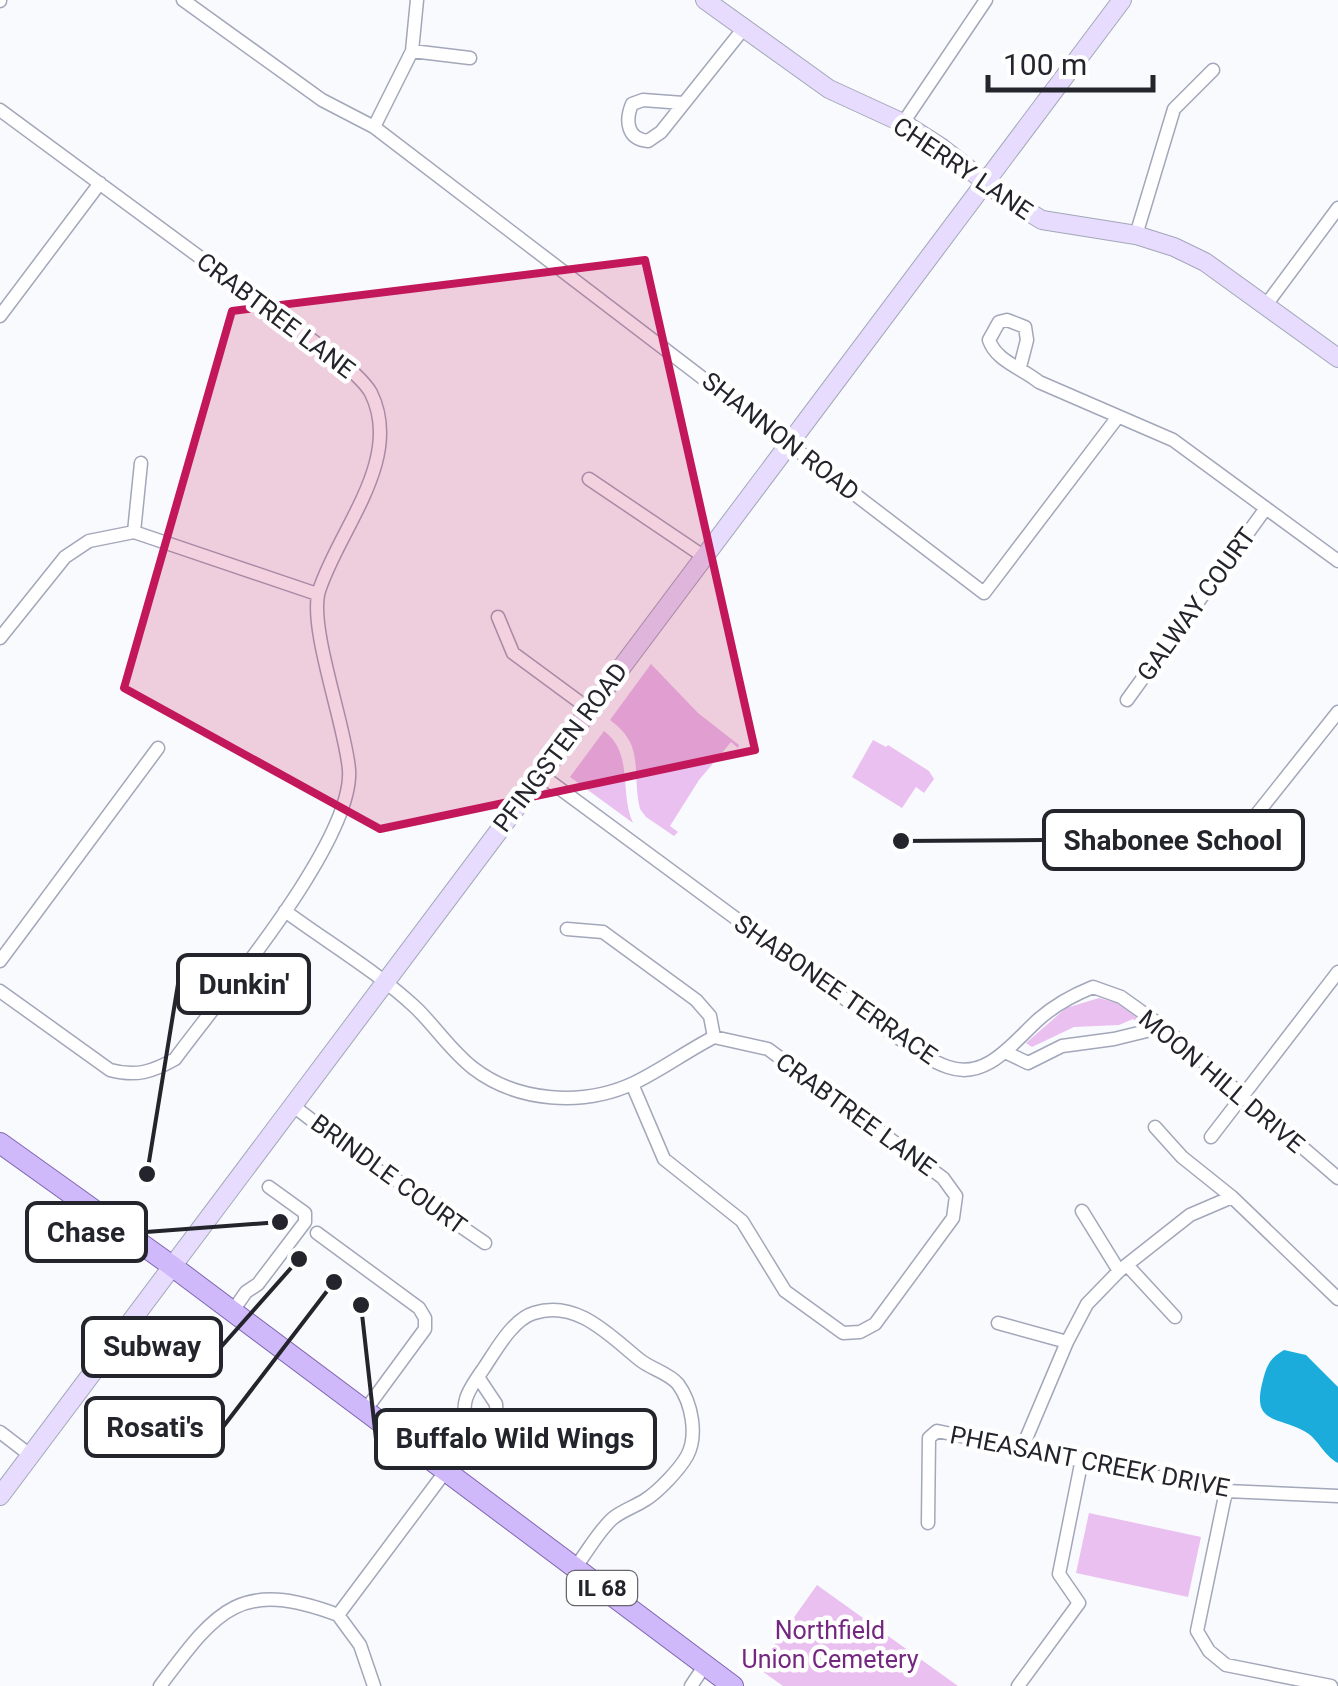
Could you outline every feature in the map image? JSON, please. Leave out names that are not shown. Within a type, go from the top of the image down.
[{"type":"main road","name":"CHERRY LANE","points":[[705,0],[829,89],[902,123],[1042,220],[1136,235],[1174,247],[1205,262],[1338,358]]},
{"type":"main road","name":"PFINGSTEN ROAD","points":[[0,1496],[1122,0]]},
{"type":"main road","name":"IL 68","points":[[0,1143],[172,1266],[717,1678]]},
{"type":"street","name":"SHANNON ROAD","points":[[183,0],[322,100],[374,127],[984,593],[1117,418]]},
{"type":"street","points":[[374,127],[412,51],[417,0]]},
{"type":"street","points":[[902,123],[986,0]]},
{"type":"street","points":[[683,104],[744,28]]},
{"type":"street","points":[[412,51],[470,58]]},
{"type":"street","points":[[1136,235],[1174,108],[1213,70]]},
{"type":"street","name":"CRABTREE LANE","points":[[0,110],[346,365],[370,390],[382,424],[370,482],[318,594],[318,623],[349,773],[342,813],[328,845],[285,910],[175,1059],[154,1071],[130,1075],[110,1070],[0,992]]},
{"type":"street","points":[[0,316],[100,184]]},
{"type":"street","points":[[1266,305],[1338,208]]},
{"type":"street","points":[[1020,367],[1039,382],[1172,440],[1338,562]]},
{"type":"street","points":[[134,532],[141,463]]},
{"type":"street","points":[[588,479],[702,556]]},
{"type":"street","name":"GALWAY COURT","points":[[1127,700],[1266,508]]},
{"type":"street","points":[[0,638],[64,557],[90,541],[134,532],[318,594]]},
{"type":"street","points":[[498,618],[512,653],[589,709]]},
{"type":"street","points":[[1222,858],[1338,712]]},
{"type":"street","points":[[0,961],[158,748]]},
{"type":"street","name":"SHABONEE TERRACE","points":[[540,774],[934,1061],[952,1069],[995,1061],[1006,1052],[1028,1063],[1062,1046],[1162,1027]]},
{"type":"street","points":[[285,910],[415,1007],[468,1063],[504,1086],[532,1095],[562,1099],[632,1084],[714,1037],[710,1016],[696,1000],[603,932],[567,928]]},
{"type":"street","points":[[1212,1138],[1338,972]]},
{"type":"street","name":"MOON HILL DRIVE","points":[[1006,1052],[1066,998],[1094,987],[1120,998],[1162,1027],[1338,1178]]},
{"type":"street","name":"CRABTREE LANE","points":[[632,1084],[664,1159],[742,1222],[785,1291],[843,1333],[860,1332],[875,1324],[953,1218],[956,1196],[943,1178],[768,1049],[714,1037]]},
{"type":"street","name":"BRINDLE COURT","points":[[292,1105],[377,1170],[432,1199],[452,1221],[485,1242]]},
{"type":"street","points":[[1155,1127],[1182,1157],[1232,1198],[1338,1299]]},
{"type":"street","points":[[232,1312],[305,1222],[304,1213],[269,1187]]},
{"type":"street","points":[[1023,1446],[1087,1304],[1123,1268],[1190,1215],[1232,1198]]},
{"type":"street","points":[[1082,1210],[1123,1268],[1175,1317]]},
{"type":"street","points":[[316,1233],[419,1308],[425,1318],[425,1330],[364,1412]]},
{"type":"street","points":[[478,1377],[513,1328],[532,1313],[557,1310],[588,1319],[618,1339],[642,1362],[677,1382],[688,1403],[694,1431],[687,1456],[650,1497],[612,1518],[575,1568]]},
{"type":"street","points":[[998,1323],[1067,1342]]},
{"type":"street","name":"PHEASANT CREEK DRIVE","points":[[928,1523],[929,1438],[937,1431],[1226,1490],[1338,1496]]},
{"type":"street","points":[[0,1432],[30,1455]]},
{"type":"street","points":[[1018,1686],[1079,1603],[1059,1574],[1082,1459]]},
{"type":"street","points":[[338,1615],[445,1472]]},
{"type":"street","points":[[1226,1490],[1197,1631],[1208,1651],[1226,1665],[1330,1686]]},
{"type":"street","points":[[160,1686],[204,1627],[229,1607],[263,1600],[301,1602],[338,1615],[360,1644],[374,1686]]},
{"type":"street","points":[[690,1686],[717,1678]]},
{"type":"highlighted area","points":[[645,260],[755,750],[380,829],[124,688],[232,311]]},
{"type":"green space","points":[[651,664],[698,713],[739,745],[738,748],[731,742],[699,780],[670,826],[678,832],[674,836],[640,809],[633,750],[610,720]]},
{"type":"green space","points":[[604,731],[623,762],[633,823],[570,777]]},
{"type":"green space","points":[[873,740],[929,771],[934,779],[924,793],[916,787],[902,808],[852,777]]},
{"type":"green space","points":[[1099,998],[1117,1003],[1140,1020],[1140,1025],[1133,1019],[1119,1025],[1074,1027],[1032,1047],[1026,1043],[1066,1008]]},
{"type":"green space","points":[[1089,1513],[1201,1537],[1188,1597],[1076,1573]]},
{"type":"green space","name":"Northfield Union Cemetery","points":[[817,1585],[958,1686],[783,1686],[758,1668]]},
{"type":"water","points":[[1284,1350],[1306,1355],[1338,1387],[1338,1463],[1309,1434],[1263,1412],[1260,1394],[1266,1370]]},
{"type":"place","name":"Shabonee School","points":[[901,841]]},
{"type":"place","name":"Dunkin'","points":[[147,1174]]},
{"type":"place","name":"Chase","points":[[280,1222]]},
{"type":"place","name":"Subway","points":[[299,1259]]},
{"type":"place","name":"Rosati's","points":[[334,1282]]},
{"type":"place","name":"Buffalo Wild Wings","points":[[361,1305]]}]
